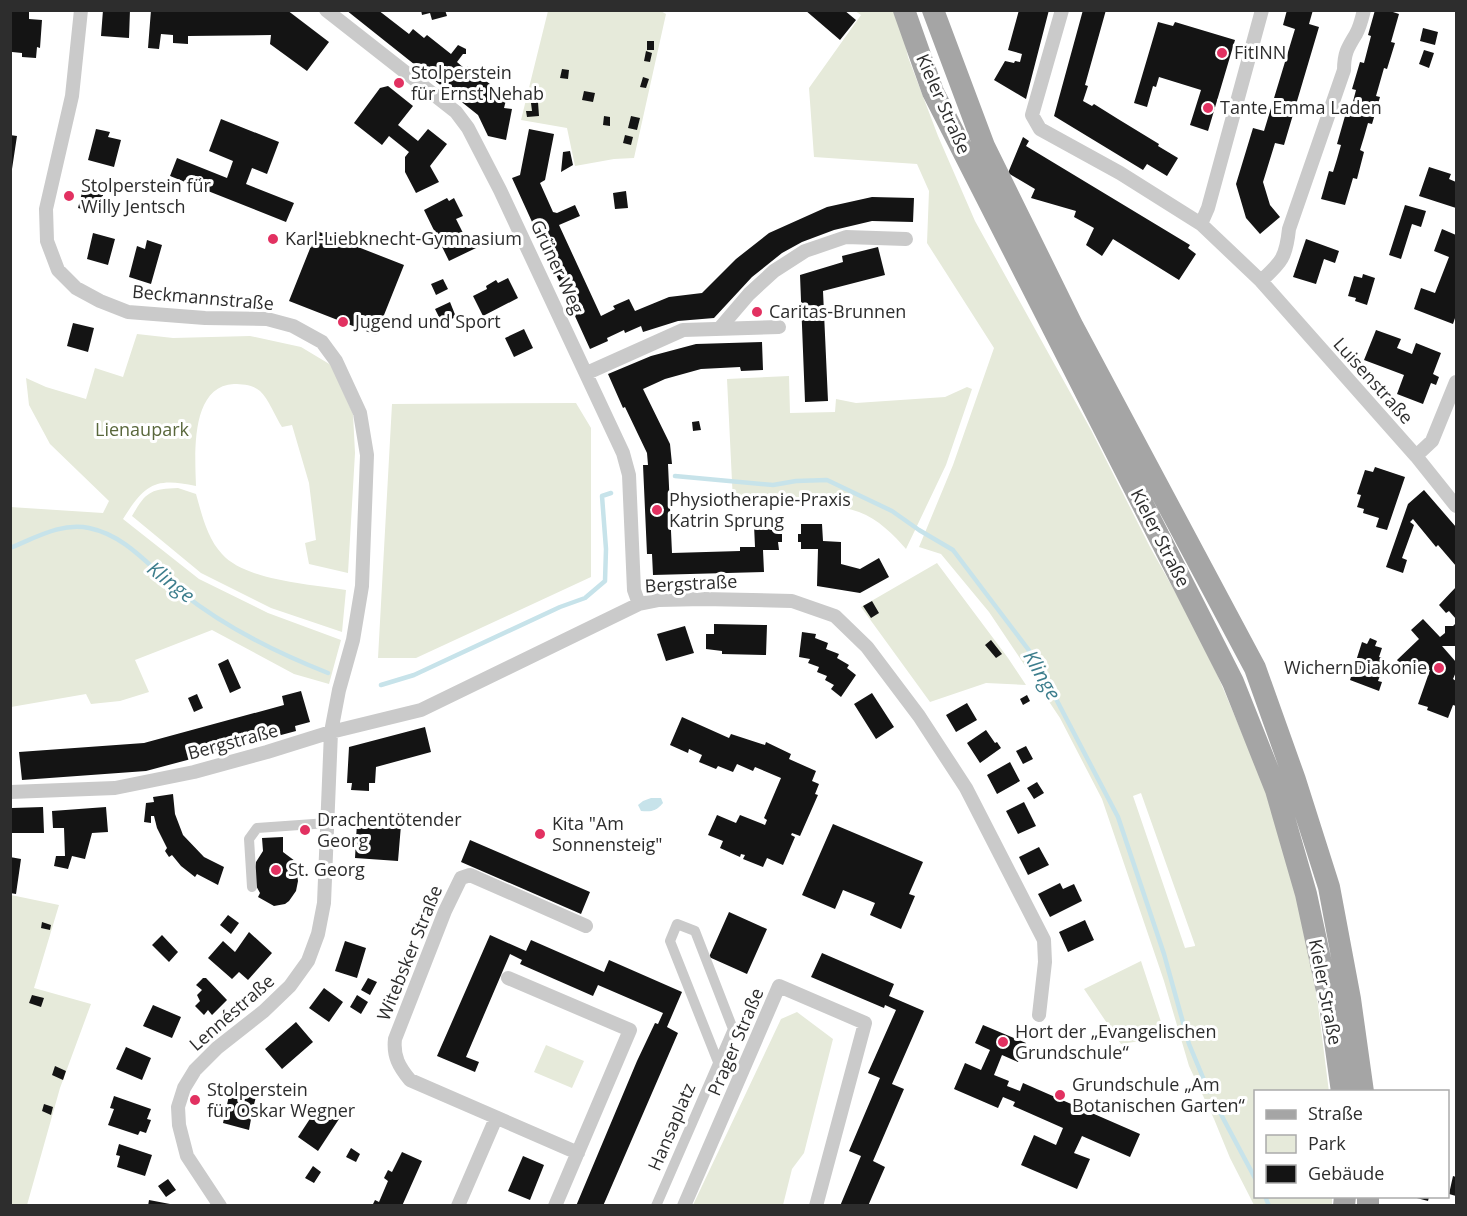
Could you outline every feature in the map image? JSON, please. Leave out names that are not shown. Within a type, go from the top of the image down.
[{"type":"main road","name":"Kieler Straße","points":[[904,10],[933,92],[1233,682],[1276,790],[1306,894],[1330,1005],[1342,1090]]},
{"type":"main road","name":"Kieler Straße","points":[[933,10],[984,146],[1073,327],[1255,668],[1295,780],[1329,887],[1350,999],[1363,1090]]},
{"type":"street","name":"Beckmannstraße","points":[[81,10],[72,96],[46,209],[47,241],[58,270],[76,288],[128,312],[204,318],[267,319],[293,326],[322,342],[336,361],[360,413],[367,455],[362,586],[353,640],[339,690],[331,732]]},
{"type":"street","name":"Grüner Weg","points":[[326,10],[456,112],[468,128],[587,373],[623,453],[629,475],[634,590],[639,604]]},
{"type":"street","name":"Luisenstraße","points":[[1062,10],[1032,115],[1040,129],[1120,173],[1201,224],[1261,281],[1416,456],[1456,506]]},
{"type":"street","points":[[1201,224],[1208,208],[1262,10]]},
{"type":"street","points":[[1261,281],[1280,265],[1287,248],[1289,229],[1344,70],[1349,42],[1357,33],[1364,10]]},
{"type":"street","points":[[719,329],[749,294],[774,270],[805,251],[846,237],[906,239]]},
{"type":"street","points":[[587,373],[683,330],[779,327]]},
{"type":"street","points":[[1416,456],[1432,441],[1456,382]]},
{"type":"street","name":"Bergstraße","points":[[10,792],[115,788],[204,770],[331,732],[421,710],[639,604],[659,600],[703,599],[792,601],[835,616],[867,647],[919,716],[966,788],[1044,940],[1045,962],[1039,1015]]},
{"type":"street","name":"Lennéstraße","points":[[220,1206],[187,1156],[179,1125],[178,1107],[184,1088],[195,1070],[217,1048],[264,1011],[290,986],[308,960],[318,934],[324,903],[331,732]]},
{"type":"street","points":[[252,887],[249,839],[257,828],[328,823]]},
{"type":"street","name":"Witebsker Straße","points":[[578,1153],[410,1080],[400,1068],[394,1050],[395,1039],[445,911],[461,878],[470,875],[586,926]]},
{"type":"street","name":"Hansaplatz","points":[[656,1206],[733,1029],[695,931],[676,924],[670,941],[718,1062]]},
{"type":"street","points":[[508,978],[630,1030],[555,1206]]},
{"type":"street","name":"Prager Straße","points":[[684,1206],[779,986],[865,1023],[816,1206]]},
{"type":"street","points":[[458,1206],[496,1118]]},
{"type":"green space","points":[[659,10],[666,14],[634,158],[575,166],[567,128],[521,120],[548,11]]},
{"type":"green space","points":[[855,11],[898,11],[908,57],[938,136],[975,221],[1091,430],[1217,674],[1266,790],[1300,901],[1318,1005],[1329,1090],[1254,1090],[1254,1198],[1332,1198],[1332,1205],[1254,1205],[1230,1158],[1189,1066],[1164,981],[1102,799],[1060,718],[989,612],[941,554],[919,547],[953,465],[994,348],[927,243],[929,191],[917,164],[814,157],[809,88],[861,15]],"holes":[[[1141,793],[1195,946],[1185,948],[1133,796]]]},
{"type":"green space","name":"Lienaupark","points":[[137,334],[173,338],[250,336],[301,347],[331,365],[353,414],[355,453],[348,573],[309,564],[305,543],[316,540],[309,483],[292,425],[282,427],[263,394],[248,385],[234,384],[220,388],[209,396],[202,409],[196,441],[196,486],[170,482],[152,486],[138,498],[123,519],[199,579],[268,613],[341,640],[329,684],[294,674],[212,630],[135,660],[149,692],[120,701],[91,704],[86,694],[11,707],[10,507],[103,513],[109,501],[50,444],[29,405],[26,378],[46,387],[86,399],[95,368],[123,377]]},
{"type":"green space","points":[[789,376],[790,413],[835,412],[836,399],[856,403],[945,397],[967,387],[972,389],[946,465],[906,549],[879,523],[859,512],[829,505],[797,502],[733,502],[727,379]]},
{"type":"green space","points":[[576,403],[591,428],[591,577],[416,658],[378,658],[392,404]]},
{"type":"green space","points":[[178,488],[196,494],[212,541],[233,563],[263,576],[346,590],[342,632],[271,608],[201,573],[132,516],[150,493],[161,489]]},
{"type":"green space","points":[[937,563],[1026,685],[986,683],[930,702],[861,607]]},
{"type":"green space","points":[[11,895],[59,905],[34,988],[91,1004],[60,1088],[27,1205],[11,1206]]},
{"type":"green space","points":[[1141,961],[1166,1037],[1121,1044],[1084,989]]},
{"type":"green space","points":[[797,1012],[833,1039],[804,1153],[792,1169],[783,1205],[693,1205],[781,1019]]},
{"type":"green space","points":[[546,1045],[584,1061],[572,1088],[534,1072]]},
{"type":"water","points":[[651,798],[661,798],[663,803],[654,810],[641,811],[638,805]]},
{"type":"building","points":[[10,10],[29,10],[29,19],[42,20],[40,48],[37,47],[36,58],[22,57],[22,53],[10,50]]},
{"type":"building","points":[[103,10],[130,10],[129,38],[101,36]]},
{"type":"building","points":[[151,10],[287,10],[329,42],[307,71],[270,44],[271,35],[188,36],[188,44],[173,43],[173,35],[161,34],[159,49],[148,48]]},
{"type":"building","points":[[346,10],[378,10],[409,34],[413,29],[424,38],[427,35],[451,54],[458,45],[466,49],[466,54],[463,54],[457,62],[465,69],[467,66],[500,92],[503,91],[506,100],[504,108],[512,109],[506,140],[488,136],[478,115]]},
{"type":"building","points":[[421,10],[445,10],[447,16],[432,20],[430,13],[422,15]]},
{"type":"building","points":[[805,10],[844,10],[856,20],[840,40]]},
{"type":"building","points":[[1019,10],[1049,10],[1026,99],[994,80],[1005,61],[1020,62],[1022,54],[1008,50]]},
{"type":"building","points":[[1083,10],[1106,10],[1085,85],[1088,86],[1083,101],[1092,106],[1094,104],[1178,158],[1167,176],[1147,164],[1143,170],[1054,116]]},
{"type":"building","points":[[1287,10],[1313,10],[1309,24],[1319,27],[1284,145],[1275,143],[1263,182],[1270,205],[1280,217],[1260,234],[1246,218],[1236,184],[1253,128],[1264,131],[1295,29],[1283,25]]},
{"type":"building","points":[[1375,10],[1394,10],[1393,12],[1399,14],[1391,42],[1395,43],[1387,69],[1384,68],[1376,96],[1380,97],[1372,124],[1368,123],[1360,150],[1364,152],[1357,179],[1353,178],[1345,205],[1321,199],[1329,171],[1333,172],[1337,159],[1341,145],[1337,144],[1345,116],[1349,117],[1356,90],[1352,89],[1360,62],[1364,63]]},
{"type":"building","points":[[1158,22],[1173,26],[1175,22],[1235,40],[1208,131],[1190,125],[1201,90],[1159,77],[1156,87],[1153,86],[1147,107],[1134,103]]},
{"type":"building","points":[[1423,28],[1438,32],[1435,45],[1420,41]]},
{"type":"building","points":[[647,41],[654,41],[654,50],[647,50]]},
{"type":"building","points":[[1424,50],[1434,53],[1429,68],[1419,64]]},
{"type":"building","points":[[646,51],[652,53],[650,62],[644,61]]},
{"type":"building","points":[[562,69],[569,70],[568,79],[560,78]]},
{"type":"building","points":[[643,77],[649,79],[646,88],[640,87]]},
{"type":"building","points":[[388,86],[413,106],[398,125],[418,141],[428,129],[447,144],[430,166],[439,182],[416,193],[405,172],[405,157],[409,152],[389,136],[382,145],[354,123],[380,88]]},
{"type":"building","points":[[584,91],[595,93],[593,102],[582,100]]},
{"type":"building","points":[[538,102],[539,116],[527,117],[526,111],[532,111],[531,103]]},
{"type":"building","points":[[604,116],[610,117],[610,126],[603,125]]},
{"type":"building","points":[[631,116],[640,118],[637,130],[628,128]]},
{"type":"building","points":[[221,119],[279,142],[267,174],[252,168],[246,184],[294,203],[286,222],[170,176],[177,158],[227,178],[233,161],[209,151]]},
{"type":"building","points":[[96,129],[110,132],[108,137],[121,140],[114,167],[88,160]]},
{"type":"building","points":[[529,129],[554,134],[545,180],[540,183],[553,212],[557,213],[575,205],[580,216],[559,225],[601,316],[615,309],[613,306],[629,299],[635,311],[669,297],[702,293],[736,259],[769,233],[827,207],[872,197],[914,198],[913,222],[872,221],[834,230],[802,242],[782,253],[752,277],[714,318],[678,321],[643,332],[641,326],[625,333],[624,330],[590,349],[512,178],[520,175]]},
{"type":"building","points":[[10,135],[17,136],[12,169],[10,169]]},
{"type":"building","points":[[625,135],[633,137],[631,145],[623,143]]},
{"type":"building","points":[[1023,137],[1029,141],[1026,146],[1190,245],[1188,248],[1196,254],[1179,280],[1113,239],[1102,256],[1086,245],[1094,228],[1074,217],[1076,211],[1031,198],[1035,189],[1008,173]]},
{"type":"building","points":[[570,151],[573,165],[561,172],[563,152]]},
{"type":"building","points":[[1429,167],[1451,174],[1449,179],[1456,182],[1456,208],[1419,196]]},
{"type":"building","points":[[84,185],[104,192],[101,202],[107,204],[103,215],[78,208]]},
{"type":"building","points":[[626,191],[628,208],[615,209],[613,193]]},
{"type":"building","points":[[447,198],[449,201],[454,198],[463,216],[456,219],[467,241],[471,238],[476,248],[449,261],[424,210]]},
{"type":"building","points":[[1405,205],[1426,211],[1421,227],[1412,224],[1401,259],[1389,255]]},
{"type":"building","points":[[1442,229],[1456,235],[1456,315],[1453,324],[1414,309],[1421,288],[1435,293],[1449,257],[1434,251]]},
{"type":"building","points":[[317,231],[404,265],[376,335],[289,301]]},
{"type":"building","points":[[93,233],[115,239],[108,265],[87,259]]},
{"type":"building","points":[[1306,239],[1339,251],[1335,263],[1324,259],[1316,284],[1293,277]]},
{"type":"building","points":[[147,240],[162,245],[151,284],[129,277],[137,246],[145,249]]},
{"type":"building","points":[[878,247],[885,275],[823,291],[828,401],[805,402],[800,275],[843,262],[842,256]]},
{"type":"building","points":[[1363,274],[1375,278],[1367,305],[1348,296],[1354,276],[1362,278]]},
{"type":"building","points":[[508,278],[518,298],[483,316],[473,296],[487,289],[486,286],[496,280],[498,283]]},
{"type":"building","points":[[443,279],[448,289],[436,295],[431,284]]},
{"type":"building","points":[[450,302],[456,317],[442,323],[435,309]]},
{"type":"building","points":[[73,323],[94,328],[88,352],[67,346]]},
{"type":"building","points":[[524,329],[533,348],[514,357],[505,338]]},
{"type":"building","points":[[1376,330],[1401,339],[1397,348],[1412,354],[1416,343],[1441,353],[1433,374],[1439,377],[1436,385],[1431,383],[1423,404],[1397,394],[1404,375],[1364,360]]},
{"type":"building","points":[[762,342],[763,370],[741,371],[740,367],[701,369],[665,379],[643,389],[670,444],[672,464],[668,464],[672,553],[740,551],[740,547],[755,547],[754,525],[777,525],[778,534],[782,534],[782,542],[778,542],[779,550],[763,550],[764,572],[653,575],[652,554],[647,554],[643,465],[648,465],[647,453],[608,374],[651,356],[696,344]]},
{"type":"building","points":[[699,421],[701,430],[693,431],[692,422]]},
{"type":"building","points":[[1375,467],[1405,477],[1387,530],[1376,527],[1379,518],[1363,513],[1364,509],[1357,507],[1361,495],[1357,494],[1365,470],[1373,472]]},
{"type":"building","points":[[1424,490],[1456,527],[1456,566],[1438,545],[1436,547],[1413,519],[1410,522],[1414,525],[1402,558],[1407,560],[1403,573],[1386,567],[1408,504]]},
{"type":"building","points":[[801,524],[822,524],[823,541],[841,542],[841,564],[860,569],[879,558],[889,577],[860,593],[817,586],[818,549],[801,549],[798,534],[801,534]]},
{"type":"building","name":"WichernDiakonie","points":[[1456,587],[1456,619],[1439,605]]},
{"type":"building","points":[[872,601],[879,613],[871,618],[863,606]]},
{"type":"building","name":"WichernDiakonie","points":[[1423,619],[1440,637],[1445,633],[1445,626],[1453,626],[1456,623],[1456,646],[1442,646],[1456,662],[1453,679],[1456,681],[1456,706],[1453,705],[1448,718],[1418,704],[1430,670],[1425,671],[1416,663],[1412,667],[1417,671],[1410,677],[1401,669],[1403,667],[1397,660],[1419,639],[1411,630]]},
{"type":"building","points":[[714,624],[767,625],[766,655],[722,654],[722,651],[706,649],[706,634],[714,634]]},
{"type":"building","points":[[685,626],[694,653],[666,661],[657,634]]},
{"type":"building","points":[[802,632],[816,634],[815,638],[828,643],[826,649],[839,654],[837,658],[849,665],[847,668],[856,675],[841,697],[831,689],[834,685],[825,680],[827,676],[817,672],[819,667],[808,663],[810,659],[799,657]]},
{"type":"building","points":[[1370,638],[1377,641],[1375,646],[1382,648],[1379,657],[1386,659],[1378,681],[1382,682],[1379,691],[1350,680],[1362,642],[1367,644]]},
{"type":"building","points":[[991,640],[1002,654],[996,658],[985,645]]},
{"type":"building","points":[[228,659],[241,688],[230,693],[218,664]]},
{"type":"building","points":[[301,691],[310,722],[295,726],[296,731],[146,771],[22,780],[19,752],[144,743],[284,705],[282,696]]},
{"type":"building","points":[[872,693],[894,727],[876,739],[854,704]]},
{"type":"building","points":[[197,694],[203,708],[194,712],[188,698]]},
{"type":"building","points":[[1027,695],[1030,701],[1023,705],[1020,699]]},
{"type":"building","points":[[967,703],[977,720],[956,732],[946,715]]},
{"type":"building","points":[[682,717],[729,738],[731,734],[765,745],[766,742],[791,754],[789,759],[816,771],[812,781],[819,784],[815,794],[818,795],[800,836],[792,833],[791,835],[795,837],[783,865],[767,858],[763,867],[743,859],[745,855],[741,854],[740,857],[720,848],[723,841],[708,835],[717,815],[736,823],[740,815],[765,825],[767,820],[764,818],[781,778],[755,767],[753,771],[737,764],[733,772],[718,766],[716,769],[699,762],[702,755],[689,749],[688,753],[670,745]]},
{"type":"building","points":[[425,727],[431,752],[376,767],[375,783],[369,783],[369,791],[351,790],[352,783],[347,783],[349,747]]},
{"type":"building","points":[[986,730],[1001,748],[980,763],[967,743]]},
{"type":"building","points":[[1026,746],[1033,759],[1023,764],[1016,751]]},
{"type":"building","points":[[1010,762],[1020,781],[997,794],[987,775]]},
{"type":"building","points":[[1037,782],[1044,793],[1034,799],[1027,788]]},
{"type":"building","points":[[173,794],[175,814],[183,835],[204,857],[224,867],[218,885],[197,874],[195,877],[172,855],[169,857],[154,816],[151,816],[151,823],[144,822],[146,803],[154,802],[153,797]]},
{"type":"building","points":[[1024,802],[1036,826],[1018,834],[1006,811]]},
{"type":"building","points":[[43,807],[44,833],[12,833],[12,808]]},
{"type":"building","points":[[106,807],[108,832],[92,833],[85,859],[72,856],[68,869],[54,866],[56,856],[65,856],[64,828],[53,828],[52,811]]},
{"type":"building","points":[[357,822],[401,825],[398,861],[355,858]]},
{"type":"building","points":[[833,824],[923,862],[909,894],[915,896],[901,929],[870,915],[875,903],[843,890],[835,909],[802,895]]},
{"type":"building","name":"St. Georg","points":[[283,837],[283,852],[295,861],[298,881],[296,891],[289,901],[274,906],[258,897],[260,893],[254,882],[254,874],[256,862],[263,851],[262,838]]},
{"type":"building","points":[[470,840],[590,892],[581,914],[461,862]]},
{"type":"building","points":[[1039,847],[1049,865],[1028,875],[1019,857]]},
{"type":"building","points":[[10,857],[21,859],[16,894],[10,893]]},
{"type":"building","points":[[1060,883],[1063,889],[1074,884],[1082,901],[1050,917],[1038,894]]},
{"type":"building","points":[[729,912],[767,929],[747,974],[709,957]]},
{"type":"building","points":[[228,915],[239,923],[231,934],[220,925]]},
{"type":"building","points":[[1085,920],[1094,940],[1068,952],[1059,932]]},
{"type":"building","points":[[42,922],[51,925],[50,930],[41,928]]},
{"type":"building","points":[[249,932],[272,953],[248,980],[239,972],[232,979],[208,958],[223,941],[235,952]]},
{"type":"building","points":[[162,935],[178,952],[169,962],[152,945]]},
{"type":"building","points":[[490,935],[526,951],[531,940],[604,972],[609,960],[682,992],[667,1027],[678,1033],[603,1206],[576,1206],[637,1061],[655,1023],[658,1024],[663,1013],[598,985],[593,996],[520,964],[522,960],[510,954],[466,1057],[479,1062],[475,1072],[437,1056]]},
{"type":"building","points":[[345,941],[366,948],[357,978],[335,971]]},
{"type":"building","points":[[822,953],[894,984],[889,996],[924,1011],[892,1084],[904,1089],[873,1161],[885,1167],[868,1206],[840,1206],[861,1156],[849,1151],[880,1078],[868,1073],[896,1010],[885,1005],[884,1008],[811,977]]},
{"type":"building","points":[[206,978],[227,1000],[212,1015],[208,1010],[204,1015],[195,1006],[200,1001],[197,995],[202,990],[196,985]]},
{"type":"building","points":[[368,978],[377,982],[370,995],[361,990]]},
{"type":"building","points":[[324,988],[343,1002],[329,1022],[309,1008]]},
{"type":"building","points":[[32,995],[44,998],[41,1007],[29,1003]]},
{"type":"building","points":[[357,995],[368,1002],[361,1014],[350,1007]]},
{"type":"building","points":[[153,1005],[181,1017],[172,1038],[143,1026]]},
{"type":"building","points":[[296,1022],[313,1042],[282,1069],[265,1049]]},
{"type":"building","points":[[983,1025],[1026,1043],[1018,1062],[1002,1055],[994,1075],[1009,1081],[1007,1086],[1020,1091],[1023,1083],[1140,1134],[1130,1157],[1082,1136],[1074,1153],[1090,1159],[1077,1189],[1021,1165],[1034,1135],[1056,1145],[1063,1128],[1013,1106],[1015,1102],[1003,1097],[998,1108],[954,1089],[965,1063],[981,1070],[990,1050],[975,1043]]},
{"type":"building","points":[[126,1047],[151,1058],[142,1080],[116,1069]]},
{"type":"building","points":[[55,1066],[66,1071],[63,1080],[52,1075]]},
{"type":"building","points":[[230,1091],[256,1097],[253,1108],[256,1110],[255,1117],[251,1119],[249,1130],[223,1123]]},
{"type":"building","points":[[114,1096],[151,1109],[147,1119],[151,1120],[146,1133],[140,1131],[138,1135],[108,1125],[114,1109],[110,1108]]},
{"type":"building","points":[[44,1104],[53,1107],[51,1115],[42,1111]]},
{"type":"building","points":[[319,1105],[339,1119],[318,1151],[298,1137]]},
{"type":"building","points":[[119,1144],[152,1155],[145,1176],[117,1167],[120,1156],[116,1155]]},
{"type":"building","points":[[351,1148],[360,1154],[356,1162],[346,1157]]},
{"type":"building","points":[[402,1152],[422,1161],[402,1206],[372,1206],[375,1200],[379,1202],[388,1181],[384,1178],[388,1170],[392,1172]]},
{"type":"building","points":[[523,1156],[544,1165],[530,1200],[508,1191]]},
{"type":"building","points":[[313,1166],[321,1172],[314,1183],[305,1178]]},
{"type":"building","points":[[1453,1176],[1456,1177],[1456,1196],[1449,1194]]},
{"type":"building","points":[[168,1179],[176,1190],[166,1197],[158,1186]]},
{"type":"building","points":[[149,1200],[170,1204],[170,1206],[148,1206]]},
{"type":"waterway","name":"Klinge","points":[[675,476],[773,485],[796,481],[827,480],[892,511],[953,550],[1034,657],[1118,817],[1164,954],[1189,1044],[1209,1092]]},
{"type":"waterway","name":"Klinge","points":[[381,685],[414,675],[560,607],[585,598],[605,581],[606,549],[602,496],[611,493]]},
{"type":"waterway","name":"Klinge","points":[[10,548],[49,532],[69,527],[89,528],[103,532],[128,546],[182,593],[216,617],[271,648],[328,673]]},
{"type":"waterway","name":"Klinge","points":[[1216,1105],[1254,1176]]},
{"type":"waterway","name":"Klinge","points":[[1266,1198],[1269,1206]]},
{"type":"place","name":"FitINN","points":[[1222,53]]},
{"type":"place","name":"Stolperstein für Ernst Nehab","points":[[399,83]]},
{"type":"place","name":"Tante Emma Laden","points":[[1208,108]]},
{"type":"place","name":"Stolperstein für Willy Jentsch","points":[[69,196]]},
{"type":"place","name":"Karl-Liebknecht-Gymnasium","points":[[273,239]]},
{"type":"place","name":"Caritas-Brunnen","points":[[757,312]]},
{"type":"place","name":"Jugend und Sport","points":[[343,322]]},
{"type":"place","name":"Physiotherapie-Praxis Katrin Sprung","points":[[657,510]]},
{"type":"place","name":"WichernDiakonie","points":[[1439,668]]},
{"type":"place","name":"Drachentötender Georg","points":[[305,830]]},
{"type":"place","name":"Kita \"Am Sonnensteig\"","points":[[540,834]]},
{"type":"place","name":"St. Georg","points":[[276,870]]},
{"type":"place","name":"Hort der „Evangelischen Grundschule“","points":[[1003,1042]]},
{"type":"place","name":"Grundschule „Am Botanischen Garten“","points":[[1060,1095]]},
{"type":"place","name":"Stolperstein für Oskar Wegner","points":[[195,1100]]}]
